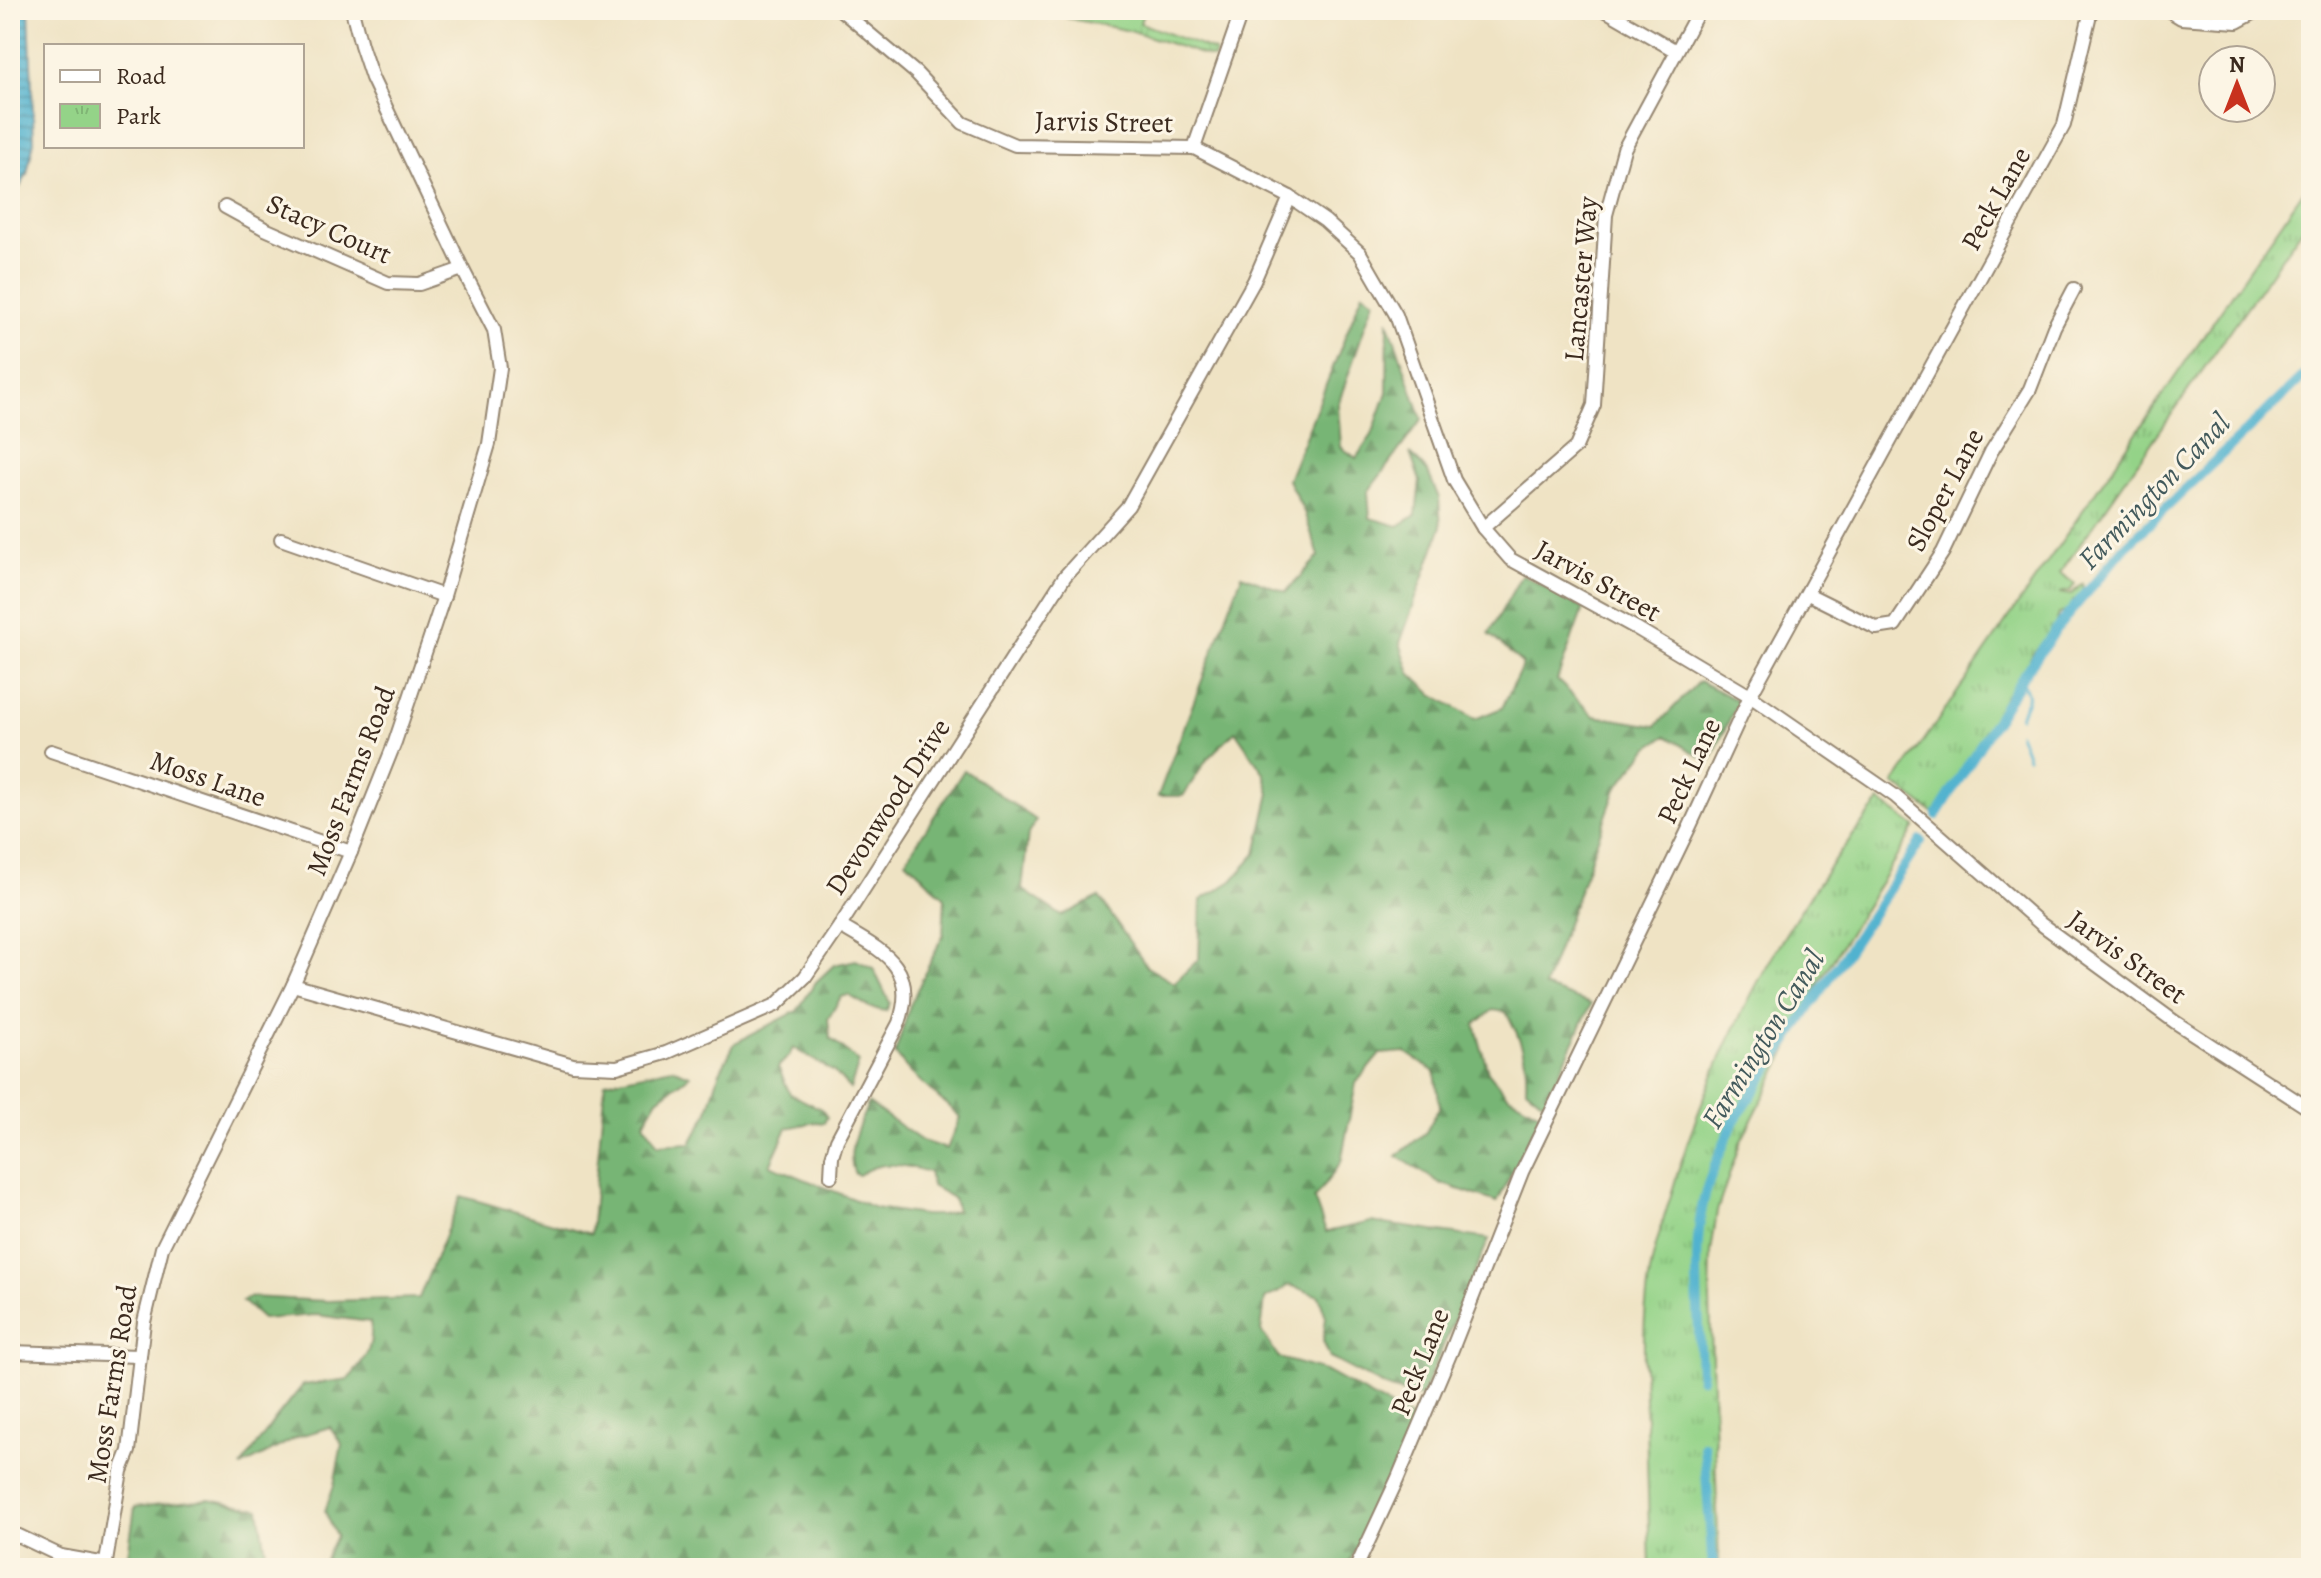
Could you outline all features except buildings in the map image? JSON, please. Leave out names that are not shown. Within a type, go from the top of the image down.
[{"type":"street","name":"Moss Farms Road","points":[[106,1566],[121,1471],[129,1451],[148,1299],[162,1248],[293,985],[351,852],[395,742],[444,596],[489,444],[500,368],[494,330],[372,78],[352,10]]},
{"type":"street","name":"Jarvis Street","points":[[841,10],[916,73],[963,123],[1015,145],[1194,148],[1290,197],[1325,221],[1360,253],[1396,315],[1454,480],[1483,528],[1510,559],[1636,628],[1750,696],[1895,796],[2041,924],[2175,1022],[2311,1110]]},
{"type":"street","points":[[1194,148],[1242,10]]},
{"type":"street","points":[[1605,10],[1676,51]]},
{"type":"street","name":"Lancaster Way","points":[[1483,528],[1576,447],[1594,405],[1606,215],[1624,149],[1699,10]]},
{"type":"street","name":"Peck Lane","points":[[1356,1568],[1451,1352],[1522,1172],[1750,696],[2064,125],[2091,10]]},
{"type":"street","points":[[2168,10],[2181,18],[2237,22],[2259,10]]},
{"type":"street","name":"Devonwood Drive","points":[[293,985],[573,1065],[617,1067],[666,1053],[776,1005],[805,977],[840,926],[1065,576],[1128,506],[1254,281],[1290,197]]},
{"type":"street","name":"Stacy Court","points":[[225,207],[265,229],[388,283],[419,284],[462,269]]},
{"type":"street","name":"Sloper Lane","points":[[1808,594],[1876,628],[1895,625],[1943,552],[1991,452],[2030,389],[2054,327],[2074,289]]},
{"type":"street","points":[[281,539],[444,596]]},
{"type":"street","name":"Moss Lane","points":[[51,751],[351,852]]},
{"type":"street","points":[[831,1176],[837,1140],[899,1023],[905,1005],[905,991],[894,962],[885,953],[840,926]]},
{"type":"street","points":[[10,1352],[139,1356]]},
{"type":"street","points":[[10,1535],[19,1536],[61,1556],[106,1566]]},
{"type":"green space","points":[[1070,10],[1144,10],[1140,23],[1215,51],[1213,58],[1135,32],[1067,18]]},
{"type":"green space","points":[[2311,180],[2311,216],[2060,573],[2075,584],[2070,591],[2059,593],[2070,595],[2083,584],[2084,592],[2073,601],[2072,610],[2059,614],[2053,632],[2033,653],[2016,684],[2005,696],[1968,763],[1967,773],[1935,814],[1894,784]]},
{"type":"green space","points":[[1363,292],[1374,300],[1338,405],[1341,447],[1356,458],[1372,435],[1387,392],[1388,320],[1422,419],[1368,492],[1370,518],[1398,526],[1416,515],[1420,481],[1410,453],[1428,472],[1439,498],[1441,528],[1400,643],[1410,673],[1432,694],[1475,719],[1502,708],[1523,664],[1489,634],[1522,574],[1583,609],[1557,680],[1594,716],[1656,726],[1699,681],[1738,701],[1710,762],[1666,736],[1649,747],[1616,789],[1544,987],[1591,1004],[1545,1104],[1526,1088],[1522,1048],[1506,1012],[1493,1010],[1475,1024],[1488,1072],[1507,1095],[1541,1114],[1497,1202],[1440,1183],[1397,1156],[1426,1132],[1440,1106],[1435,1072],[1405,1052],[1380,1054],[1356,1083],[1341,1162],[1314,1199],[1326,1232],[1371,1222],[1489,1239],[1421,1397],[1390,1389],[1330,1358],[1323,1341],[1326,1317],[1319,1296],[1290,1285],[1265,1299],[1261,1331],[1279,1358],[1325,1371],[1415,1421],[1347,1568],[321,1568],[336,1536],[325,1511],[342,1444],[330,1427],[297,1437],[241,1467],[303,1385],[349,1379],[370,1346],[370,1322],[316,1315],[262,1319],[242,1301],[250,1297],[328,1301],[419,1298],[461,1196],[591,1234],[605,1082],[672,1068],[690,1075],[658,1099],[644,1123],[658,1145],[691,1143],[707,1114],[719,1074],[735,1043],[797,1011],[816,982],[834,965],[856,960],[873,968],[890,1003],[886,1011],[871,1008],[848,995],[841,997],[828,1019],[830,1038],[859,1062],[850,1089],[834,1072],[793,1048],[778,1067],[790,1094],[821,1109],[827,1117],[824,1123],[787,1128],[770,1165],[875,1208],[924,1215],[957,1211],[953,1198],[932,1186],[929,1172],[884,1165],[859,1175],[855,1174],[851,1156],[854,1138],[868,1103],[922,1141],[947,1149],[960,1117],[910,1072],[895,1054],[910,1005],[943,935],[945,898],[906,860],[964,770],[1036,820],[1028,834],[1022,889],[1062,916],[1099,897],[1147,967],[1174,983],[1199,959],[1201,900],[1232,881],[1256,854],[1270,793],[1264,773],[1235,731],[1208,758],[1183,796],[1158,796],[1242,575],[1286,592],[1319,556],[1304,512],[1288,480]]},
{"type":"green space","points":[[1880,801],[1915,827],[1819,982],[1740,1143],[1717,1211],[1711,1252],[1710,1300],[1719,1568],[1650,1568],[1644,1327],[1651,1270],[1663,1219],[1708,1088],[1755,987],[1812,892]]},
{"type":"green space","points":[[209,1499],[259,1509],[271,1568],[126,1568],[135,1507]]},
{"type":"water","points":[[10,10],[29,10],[34,141],[27,174],[10,205]]},
{"type":"waterway","name":"Farmington Canal","points":[[1937,815],[2025,673],[2061,623],[2125,547],[2311,369]]},
{"type":"waterway","points":[[2020,681],[2027,695],[2020,717]]},
{"type":"waterway","points":[[2019,733],[2028,757]]},
{"type":"waterway","name":"Farmington Canal","points":[[1701,1378],[1698,1236],[1706,1191],[1719,1156],[1734,1121],[1921,841]]},
{"type":"waterway","name":"Farmington Canal","points":[[1704,1445],[1713,1568]]}]
